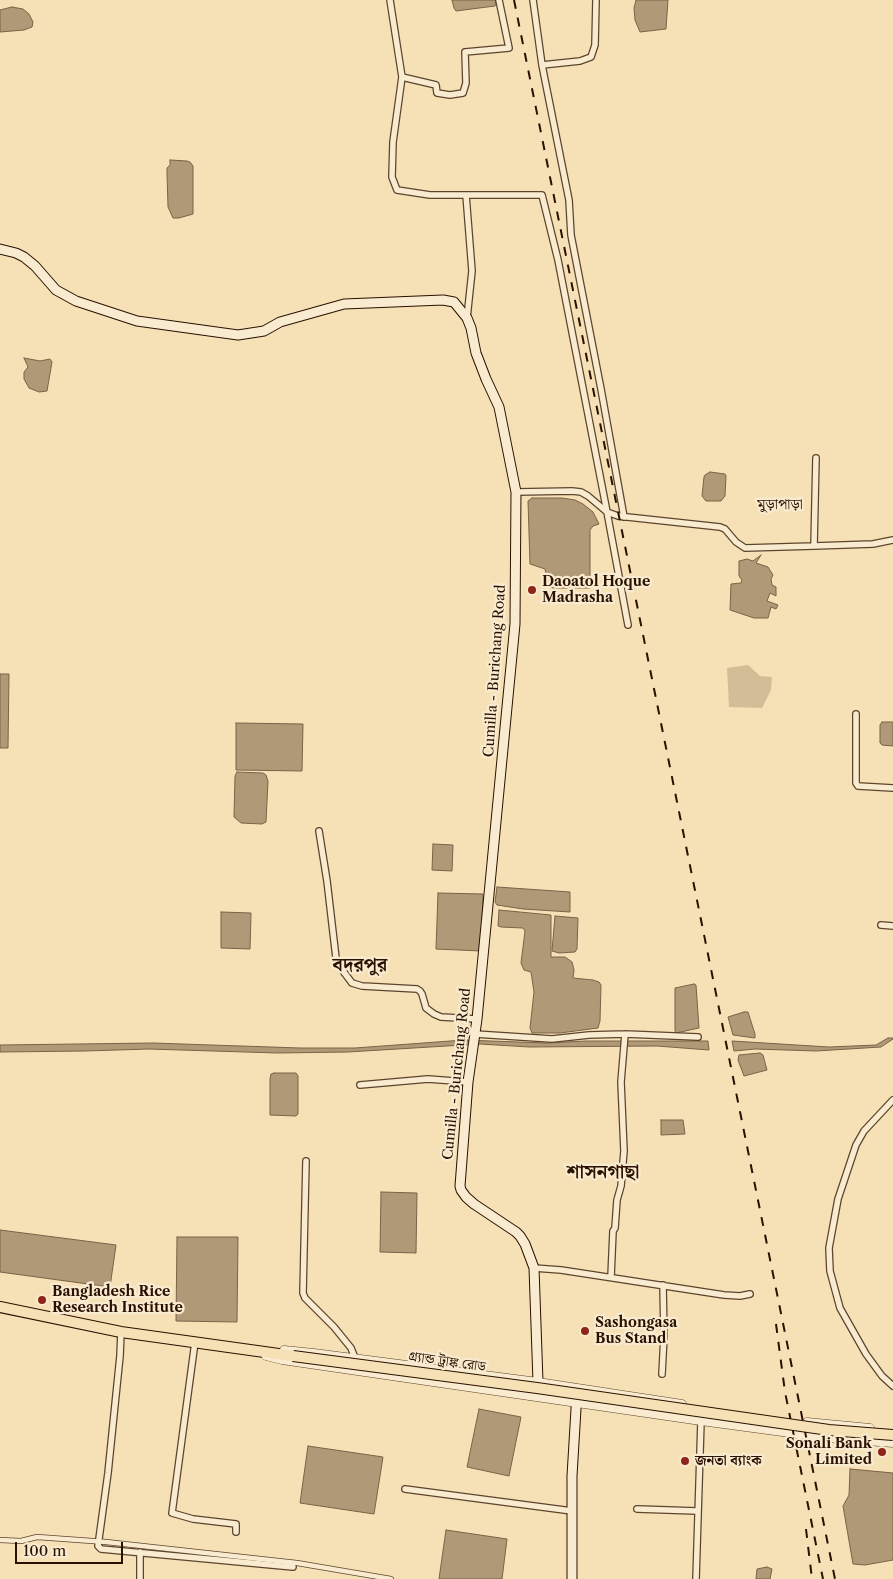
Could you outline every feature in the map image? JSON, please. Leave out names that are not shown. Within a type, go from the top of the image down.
[{"type":"highway","name":"গ্র্যান্ড ট্রাঙ্ক রোড","points":[[0,1307],[121,1332],[537,1388],[829,1430],[893,1435]]},
{"type":"main road","points":[[0,249],[16,253],[24,258],[35,266],[56,290],[76,301],[137,321],[238,335],[264,331],[280,322],[344,304],[443,300],[454,302],[467,318]]},
{"type":"main road","name":"Cumilla - Burichang Road","points":[[467,318],[476,353],[499,408],[516,492],[515,624],[477,1019],[468,1082],[461,1159],[461,1190],[474,1204],[518,1234],[525,1244],[534,1268],[538,1382]]},
{"type":"main road","points":[[538,1382],[540,1384],[575,1390],[572,1579]]},
{"type":"street","points":[[390,0],[402,78],[393,142],[392,177],[397,190],[430,195],[542,195],[558,260],[608,512],[628,625]]},
{"type":"street","points":[[402,78],[436,85],[436,93],[450,95],[463,93],[466,83],[464,52],[509,48],[498,0]]},
{"type":"street","points":[[532,0],[542,65],[569,200],[571,235],[624,517]]},
{"type":"street","points":[[542,65],[580,61],[592,57],[595,45],[596,0]]},
{"type":"street","points":[[466,195],[472,271],[467,318]]},
{"type":"street","points":[[814,546],[816,458]]},
{"type":"street","points":[[516,492],[581,492],[608,512],[624,517],[720,527],[730,533],[736,542],[744,548],[873,544],[893,540]]},
{"type":"street","points":[[856,714],[856,782],[858,786],[893,788]]},
{"type":"street","points":[[319,831],[336,958],[352,983],[362,986],[417,989],[422,994],[426,1008],[434,1014],[441,1017],[477,1019]]},
{"type":"street","points":[[881,926],[893,926]]},
{"type":"street","points":[[475,1034],[552,1039],[589,1035],[698,1036]]},
{"type":"street","points":[[611,1277],[613,1231],[621,1186],[624,1151],[621,1082],[624,1036]]},
{"type":"street","points":[[360,1085],[421,1079],[468,1082]]},
{"type":"street","points":[[893,1100],[864,1131],[856,1144],[838,1199],[829,1248],[830,1271],[840,1308],[866,1354],[882,1376],[893,1386]]},
{"type":"street","points":[[306,1161],[303,1293],[305,1298],[334,1327],[351,1348],[355,1358]]},
{"type":"street","points":[[534,1268],[611,1277],[724,1295],[740,1296],[750,1294]]},
{"type":"street","points":[[662,1374],[664,1336],[663,1285]]},
{"type":"street","points":[[121,1332],[108,1473],[97,1541],[98,1546],[101,1549],[292,1567]]},
{"type":"street","points":[[195,1342],[172,1513],[193,1519],[236,1524],[236,1532]]},
{"type":"street","points":[[245,1349],[304,1352],[355,1358],[538,1382],[770,1418],[893,1430]]},
{"type":"street","points":[[245,1349],[259,1355],[282,1360],[701,1421],[827,1438],[893,1443]]},
{"type":"street","points":[[696,1579],[701,1421]]},
{"type":"street","points":[[405,1490],[572,1511]]},
{"type":"street","points":[[637,1509],[697,1511]]},
{"type":"street","points":[[0,1540],[21,1541],[37,1538],[97,1541],[298,1563],[391,1579]]},
{"type":"street","points":[[140,1552],[140,1579]]},
{"type":"shaded area","points":[[452,0],[495,0],[496,4],[495,6],[456,11]]},
{"type":"shaded area","points":[[636,0],[668,0],[666,29],[640,32],[635,20],[634,8]]},
{"type":"shaded area","points":[[12,7],[23,9],[29,14],[33,22],[32,27],[24,30],[0,32],[0,10]]},
{"type":"shaded area","points":[[170,160],[187,161],[193,166],[193,214],[179,218],[173,218],[168,207],[167,168],[170,165]]},
{"type":"shaded area","points":[[24,358],[40,361],[50,359],[52,362],[47,391],[39,392],[29,388],[24,379],[24,372],[28,367]]},
{"type":"shaded area","points":[[710,472],[725,474],[726,476],[725,496],[721,501],[706,501],[702,496],[704,477]]},
{"type":"shaded area","points":[[532,498],[575,500],[593,512],[599,524],[593,526],[590,530],[590,588],[552,588],[545,569],[530,564],[528,501]]},
{"type":"shaded area","points":[[761,555],[756,563],[768,567],[773,575],[771,579],[772,585],[776,587],[776,596],[770,593],[767,601],[778,605],[776,609],[771,607],[768,618],[754,618],[730,610],[731,584],[741,583],[739,561],[747,559],[753,561]]},
{"type":"shaded area","points":[[748,665],[760,676],[772,677],[771,690],[762,708],[729,707],[727,668]]},
{"type":"shaded area","points":[[0,674],[9,674],[8,748],[0,748]]},
{"type":"shaded area","points":[[882,722],[893,722],[893,746],[880,743],[880,725]]},
{"type":"shaded area","points":[[236,723],[303,724],[302,771],[236,770]]},
{"type":"shaded area","points":[[237,772],[263,773],[266,775],[268,781],[266,822],[262,824],[241,823],[234,817],[235,776]]},
{"type":"shaded area","points":[[433,844],[453,845],[452,871],[432,870]]},
{"type":"shaded area","points":[[497,887],[570,892],[570,912],[497,905],[495,902]]},
{"type":"shaded area","points":[[438,893],[483,894],[481,951],[436,949]]},
{"type":"shaded area","points":[[499,910],[551,915],[551,957],[565,957],[572,962],[573,978],[593,980],[601,985],[600,1021],[598,1028],[560,1033],[532,1033],[530,1028],[534,992],[531,972],[524,970],[521,963],[525,931],[523,928],[498,926]]},
{"type":"shaded area","points":[[221,912],[251,913],[250,949],[221,948]]},
{"type":"shaded area","points":[[555,916],[578,918],[577,949],[575,952],[559,953],[552,951]]},
{"type":"shaded area","points":[[696,985],[699,1028],[676,1033],[675,988]]},
{"type":"shaded area","points":[[748,1012],[755,1038],[733,1035],[728,1017]]},
{"type":"shaded area","points":[[888,1038],[893,1039],[881,1047],[816,1051],[755,1049],[734,1051],[732,1041],[829,1047],[876,1045]]},
{"type":"shaded area","points":[[464,1040],[546,1043],[586,1041],[708,1041],[709,1050],[657,1046],[529,1047],[480,1044],[348,1052],[277,1053],[149,1049],[0,1052],[0,1045],[153,1043],[355,1048]]},
{"type":"shaded area","points":[[760,1053],[763,1055],[767,1070],[744,1076],[738,1060],[739,1055]]},
{"type":"shaded area","points":[[296,1073],[298,1076],[298,1114],[296,1116],[270,1115],[270,1079],[271,1074]]},
{"type":"shaded area","points":[[661,1120],[683,1120],[685,1134],[661,1135]]},
{"type":"shaded area","points":[[381,1192],[417,1193],[416,1253],[380,1252]]},
{"type":"shaded area","points":[[0,1230],[116,1245],[110,1287],[0,1272]]},
{"type":"shaded area","points":[[177,1237],[238,1237],[237,1322],[176,1321]]},
{"type":"shaded area","points":[[479,1409],[521,1417],[509,1476],[467,1467]]},
{"type":"shaded area","points":[[308,1446],[383,1457],[374,1514],[300,1503]]},
{"type":"shaded area","points":[[850,1469],[893,1473],[893,1560],[865,1565],[853,1564],[843,1506],[849,1495]]},
{"type":"shaded area","points":[[446,1530],[507,1539],[502,1579],[439,1579]]},
{"type":"shaded area","points":[[767,1567],[772,1569],[770,1579],[756,1579],[757,1569]]},
{"type":"railway","points":[[514,0],[835,1579]]},
{"type":"railway","points":[[776,1324],[785,1392],[823,1579]]},
{"type":"railway","points":[[806,1529],[812,1579]]},
{"type":"place","name":"Daoatol Hoque Madrasha","points":[[532,590]]},
{"type":"place","name":"Bangladesh Rice Research Institute","points":[[42,1300]]},
{"type":"place","name":"Sashongasa Bus Stand","points":[[585,1331]]},
{"type":"place","name":"Sonali Bank Limited","points":[[882,1452]]},
{"type":"place","name":"জনতা ব্যাংক","points":[[685,1461]]},
{"type":"district","name":"মুড়াপাড়া","points":[[780,505]]},
{"type":"district","name":"বদরপুর","points":[[360,966]]},
{"type":"district","name":"শাসনগাছা","points":[[603,1173]]}]
